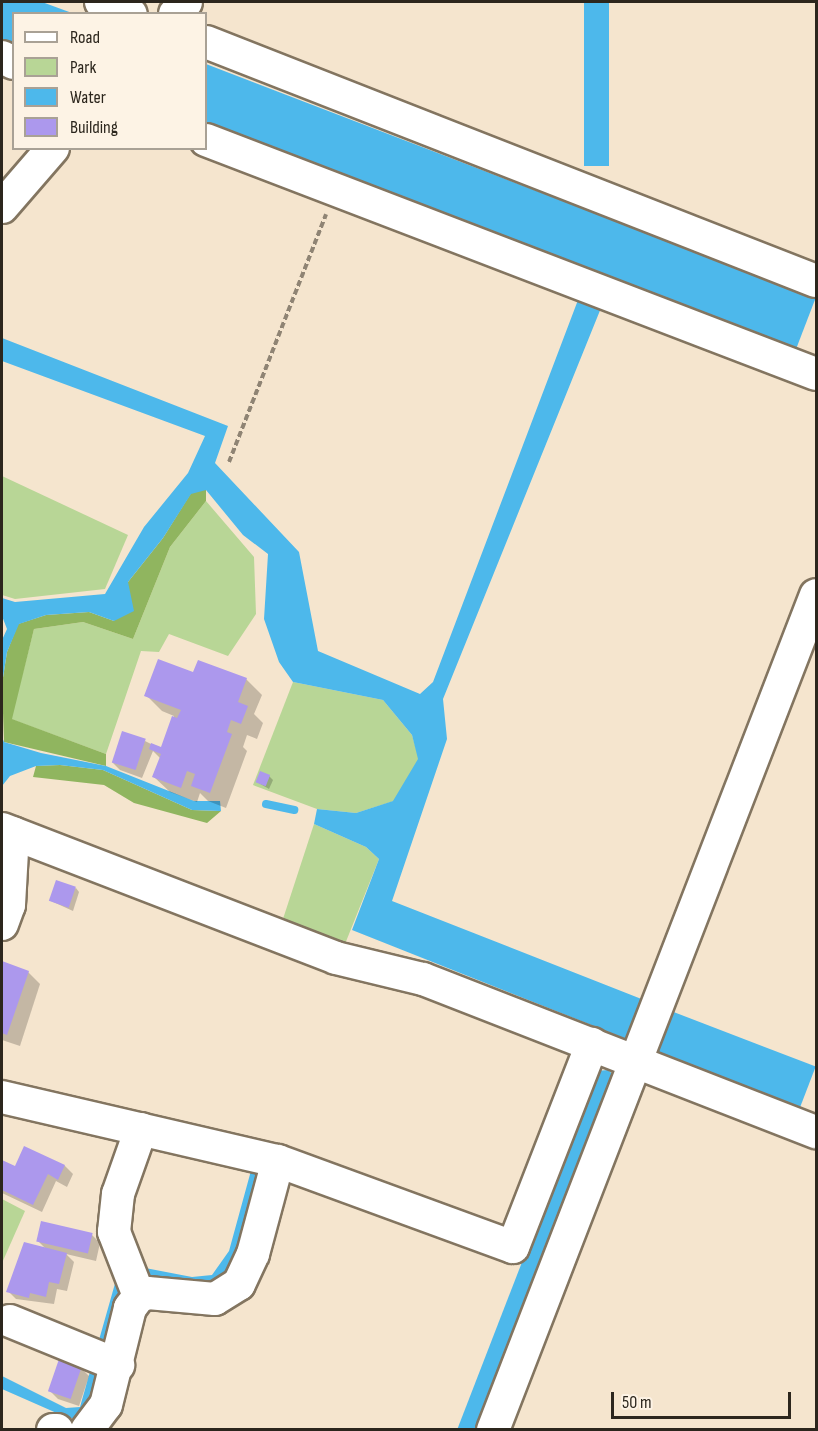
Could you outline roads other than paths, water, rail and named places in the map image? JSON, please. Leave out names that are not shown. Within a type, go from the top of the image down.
[{"type":"street","points":[[101,2],[126,12]]},
{"type":"street","points":[[207,42],[816,281]]},
{"type":"street","points":[[207,140],[816,374]]},
{"type":"street","points":[[2,204],[51,150]]},
{"type":"street","points":[[493,1430],[816,595]]},
{"type":"street","points":[[2,924],[9,905],[7,831],[336,957],[423,980],[592,1044],[645,1037],[816,1132]]},
{"type":"street","points":[[2,1097],[278,1161],[513,1247],[592,1044]]},
{"type":"street","points":[[87,1430],[106,1405],[104,1359],[130,1308],[132,1282],[114,1232],[118,1194],[141,1129]]},
{"type":"street","points":[[132,1282],[148,1293],[215,1299],[239,1284],[253,1254],[278,1161]]},
{"type":"street","points":[[10,1321],[104,1359]]},
{"type":"water","points":[[2,2],[42,2],[69,12],[12,12],[12,44],[2,39]]},
{"type":"water","points":[[584,2],[609,2],[609,166],[584,166]]},
{"type":"water","points":[[207,64],[816,298],[795,352],[207,127]]},
{"type":"water","points":[[578,300],[601,308],[443,699],[447,739],[392,901],[644,1000],[629,1040],[352,930],[379,859],[366,847],[314,824],[317,809],[356,813],[393,801],[418,759],[412,735],[383,700],[293,682],[279,662],[264,619],[268,554],[243,535],[206,490],[191,494],[163,538],[128,582],[134,611],[114,621],[89,612],[46,615],[19,624],[7,652],[2,684],[2,640],[7,629],[2,616],[2,598],[15,602],[105,594],[144,527],[188,473],[205,436],[2,361],[2,338],[228,426],[215,463],[299,552],[318,651],[420,694],[433,682]]},
{"type":"water","points":[[2,737],[4,742],[41,753],[106,766],[194,801],[220,801],[221,811],[192,810],[103,770],[60,765],[36,766],[10,776],[2,786]]},
{"type":"water","points":[[671,1011],[816,1067],[800,1107],[656,1051]]},
{"type":"water","points":[[608,1070],[617,1078],[482,1429],[457,1430],[596,1071]]},
{"type":"water","points":[[252,1167],[260,1170],[239,1258],[229,1277],[208,1289],[163,1284],[84,1418],[68,1418],[2,1389],[2,1376],[66,1408],[80,1407],[116,1280],[122,1272],[140,1267],[192,1277],[212,1275],[229,1251]]},
{"type":"waterway","points":[[266,804],[294,810]]}]
